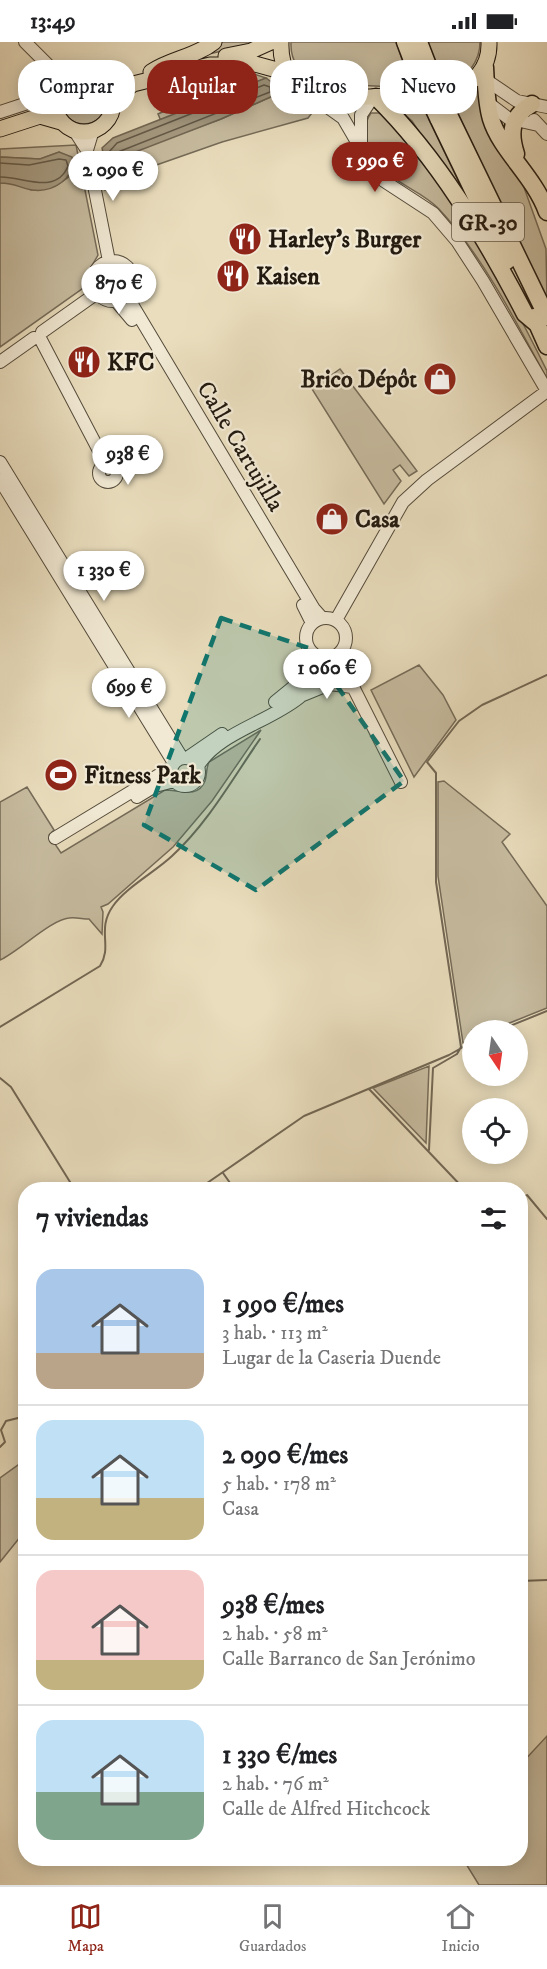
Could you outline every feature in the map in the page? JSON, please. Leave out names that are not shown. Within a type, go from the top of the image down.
[{"type":"highway","name":"GR-30","points":[[405,42],[416,60]]},
{"type":"highway","name":"GR-30","points":[[419,42],[421,60]]},
{"type":"highway","points":[[481,76],[491,120],[501,140],[536,186],[547,212]]},
{"type":"highway","points":[[374,97],[413,135],[467,214],[525,314],[543,321]]},
{"type":"highway","points":[[520,164],[511,135],[514,120],[540,105]]},
{"type":"highway","name":"GR-30","points":[[443,114],[543,321],[547,346]]},
{"type":"main road","points":[[175,60],[191,55],[214,42]]},
{"type":"main road","points":[[208,60],[251,51],[271,42]]},
{"type":"main road","points":[[281,42],[283,60]]},
{"type":"main road","points":[[477,78],[481,76],[492,44]]},
{"type":"main road","points":[[135,84],[210,66],[255,64],[270,68]]},
{"type":"main road","points":[[368,97],[380,97]]},
{"type":"main road","points":[[0,119],[18,110]]},
{"type":"main road","points":[[64,114],[67,126]]},
{"type":"main road","points":[[0,129],[40,116],[67,126],[93,130],[105,123],[109,114]]},
{"type":"street","points":[[25,42],[37,60]]},
{"type":"street","points":[[481,76],[517,101],[540,105],[531,116],[542,130]]},
{"type":"street","points":[[362,147],[360,119],[374,97]]},
{"type":"street","points":[[487,102],[502,114],[542,130]]},
{"type":"street","points":[[0,112],[18,105]]},
{"type":"street","points":[[336,620],[404,502],[420,486],[547,391],[483,281],[457,242],[433,213],[384,181],[368,161],[362,147],[343,118],[337,114]]},
{"type":"street","points":[[67,126],[87,150]]},
{"type":"street","points":[[93,130],[87,150],[109,261]]},
{"type":"street","points":[[109,261],[119,261],[130,269],[134,281],[130,293],[116,301],[105,300],[97,293],[93,282],[95,270],[109,261]]},
{"type":"street","points":[[0,362],[39,337],[97,293]]},
{"type":"street","name":"Calle Cartujilla","points":[[130,293],[133,306],[314,609],[317,621]]},
{"type":"street","name":"Calle Cartujilla","points":[[116,301],[126,310],[317,621]]},
{"type":"street","points":[[39,337],[105,464]]},
{"type":"street","points":[[0,462],[179,762],[174,781]]},
{"type":"street","points":[[0,480],[179,762],[198,766]]},
{"type":"street","points":[[351,687],[330,684],[299,697],[213,749],[198,766],[197,779],[190,785],[182,786],[174,781],[155,786],[62,838],[296,687],[325,655],[346,640],[343,627],[336,620],[317,621],[307,631],[306,640],[325,655],[351,687],[401,782]]},
{"type":"street","points":[[299,697],[316,676],[325,655]]},
{"type":"highlighted area","points":[[221,618],[311,649],[404,781],[256,890],[144,825]]},
{"type":"shaded area","points":[[221,42],[260,42],[213,53]]},
{"type":"shaded area","points":[[291,42],[396,42],[402,60],[380,60],[380,86],[368,86],[368,60],[294,60]]},
{"type":"shaded area","points":[[427,42],[480,42],[476,60],[435,60]]},
{"type":"shaded area","points":[[258,75],[266,78],[258,81]]},
{"type":"shaded area","points":[[477,89],[480,89],[521,179],[546,249],[547,301],[458,114],[477,114]]},
{"type":"shaded area","points":[[270,97],[270,114],[311,114],[308,118],[222,142],[145,169],[105,190],[99,163],[232,114],[258,114],[258,103]]},
{"type":"shaded area","points":[[371,113],[379,113],[401,131],[463,219],[520,318],[547,371],[547,379],[498,290],[455,227],[431,202],[395,179],[379,165],[368,145],[366,123]]},
{"type":"shaded area","points":[[67,114],[101,114],[92,122],[84,124]]},
{"type":"shaded area","points":[[158,114],[178,114],[161,121]]},
{"type":"shaded area","points":[[404,114],[426,114],[480,226],[412,121]]},
{"type":"shaded area","points":[[76,145],[98,255],[86,276],[86,286],[0,347],[0,183],[16,183],[31,190],[57,185],[70,176],[74,167],[59,152],[40,159],[0,157],[0,149]]},
{"type":"shaded area","points":[[114,266],[120,267],[128,275],[128,287],[120,295],[114,296],[108,295],[100,287],[99,281],[100,275],[108,267]]},
{"type":"shaded area","points":[[340,369],[417,471],[409,476],[400,465],[393,470],[401,481],[384,504],[312,389]]},
{"type":"shaded area","points":[[419,665],[443,695],[456,720],[414,777],[371,690]]},
{"type":"shaded area","points":[[261,730],[212,801],[173,847],[108,904],[101,907],[103,912],[102,934],[89,919],[62,920],[0,960],[0,802],[27,787],[54,830],[49,835],[61,853],[165,790],[193,792],[198,790],[205,781],[209,762]]},
{"type":"shaded area","points":[[444,781],[510,834],[502,842],[547,906],[547,1008],[517,1020],[462,1020],[462,1036],[438,876],[438,782]]},
{"type":"shaded area","points":[[429,1066],[426,1143],[373,1088]]},
{"type":"shaded area","points":[[18,1465],[18,1540],[0,1562],[0,1478]]},
{"type":"shaded area","points":[[547,1736],[547,1885],[479,1885],[467,1866],[528,1866],[528,1756]]},
{"type":"water","points":[[266,78],[270,81],[270,97],[258,103],[258,81]]},
{"type":"water","points":[[174,114],[232,114],[112,161],[104,157],[102,148],[113,138]]},
{"type":"water","points":[[59,152],[72,157],[73,165],[67,177],[55,186],[32,190],[0,183],[0,157],[40,159]]},
{"type":"waterway","points":[[429,1150],[433,1068],[457,1054],[461,1047],[436,882],[436,773],[427,762],[459,721],[482,705],[547,675]]},
{"type":"waterway","points":[[0,1027],[100,966],[105,952],[106,923],[113,906],[118,899],[185,843],[219,800],[260,739]]},
{"type":"waterway","points":[[525,1020],[547,1011]]},
{"type":"waterway","points":[[209,1182],[304,1116],[462,1048]]},
{"type":"waterway","points":[[0,1078],[11,1087],[70,1182]]},
{"type":"waterway","points":[[369,1089],[457,1182]]},
{"type":"waterway","points":[[223,1173],[229,1182]]},
{"type":"waterway","points":[[528,1196],[547,1219]]},
{"type":"waterway","points":[[0,1447],[5,1442],[1,1430],[6,1421],[18,1418]]},
{"type":"waterway","points":[[528,1581],[547,1580]]},
{"type":"place","name":"Harley's Burger","points":[[245,239]]},
{"type":"place","name":"Kaisen","points":[[233,276]]},
{"type":"place","name":"KFC","points":[[84,362]]},
{"type":"place","name":"Brico Dépôt","points":[[440,379]]},
{"type":"place","name":"Casa","points":[[332,519]]},
{"type":"place","name":"Fitness Park","points":[[61,775]]}]
